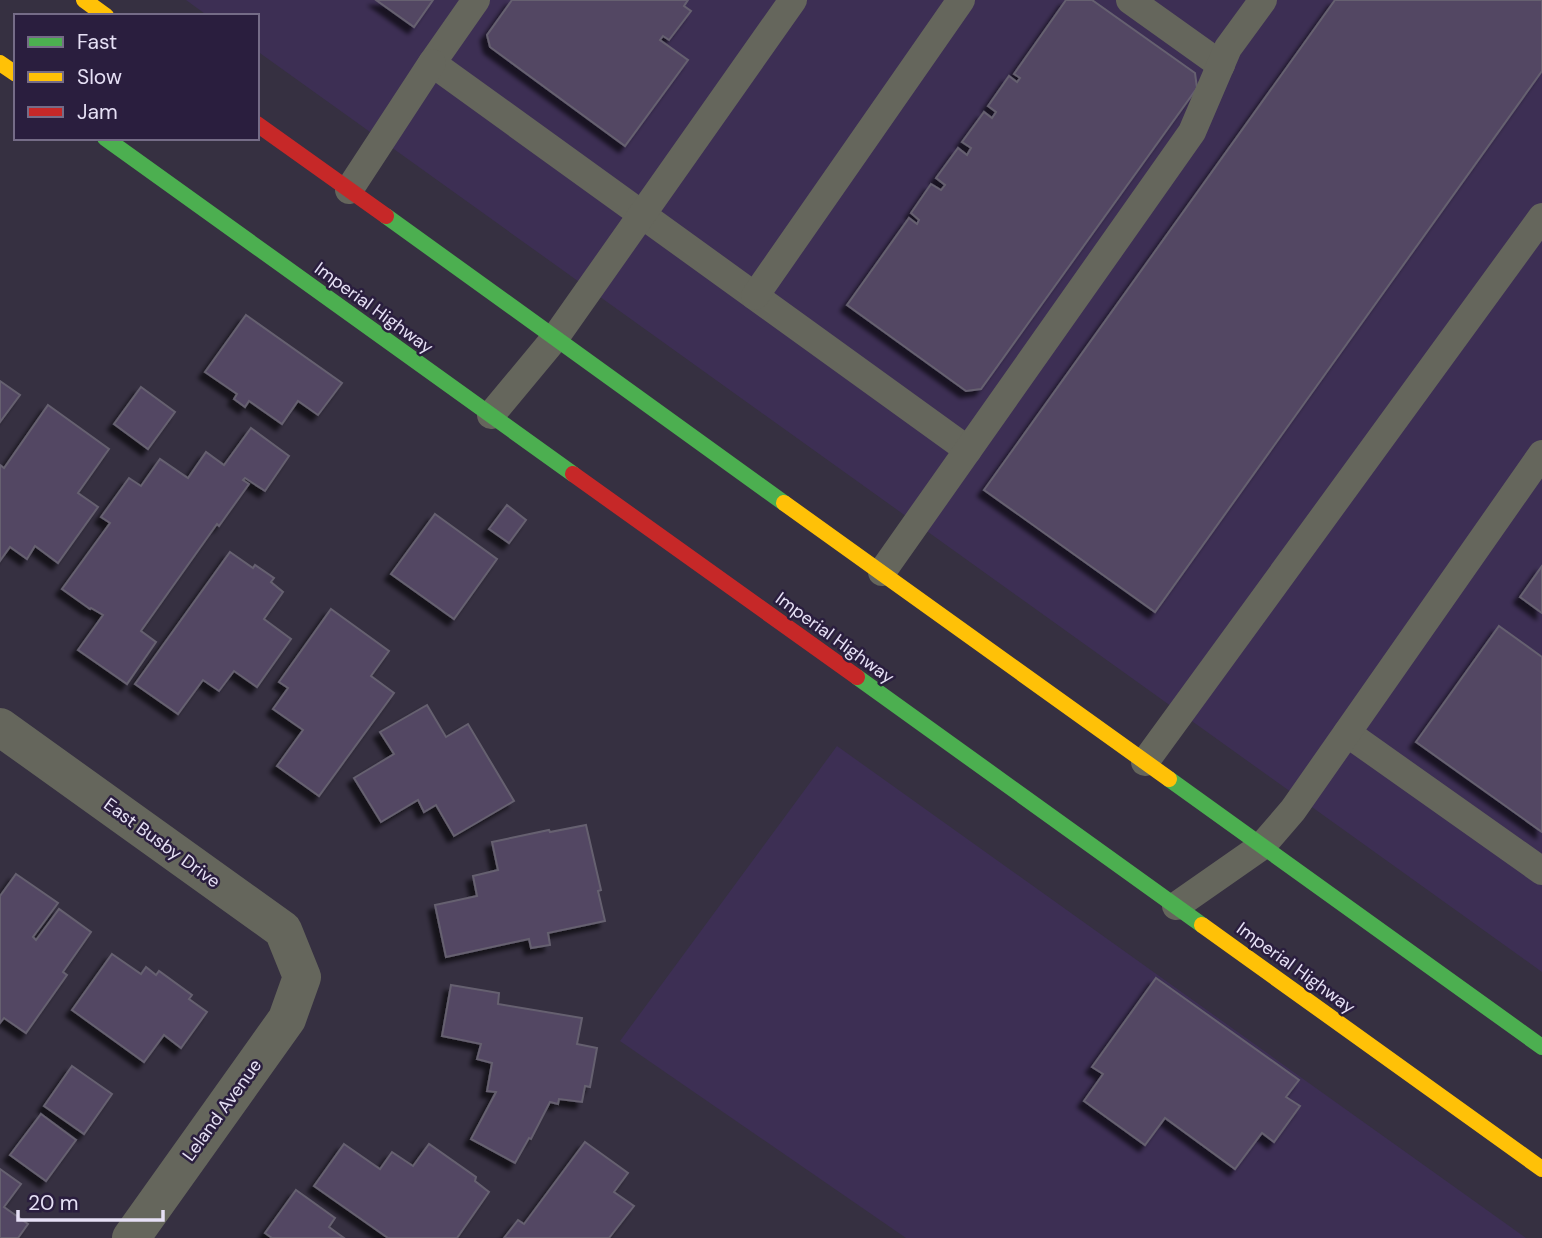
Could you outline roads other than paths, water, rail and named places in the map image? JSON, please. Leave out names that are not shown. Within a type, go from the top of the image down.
[{"type":"main road","points":[[84,0],[103,14]]},
{"type":"main road","points":[[259,125],[1542,1047]]},
{"type":"main road","name":"Imperial Highway","points":[[108,140],[1542,1169]]},
{"type":"street","name":"East Busby Drive","points":[[0,727],[283,930],[302,977]]},
{"type":"street","name":"Leland Avenue","points":[[131,1238],[287,1019],[302,977]]},
{"type":"lane","points":[[349,190],[432,62],[476,0]]},
{"type":"lane","points":[[491,415],[555,338],[793,0]]},
{"type":"lane","points":[[755,296],[961,0]]},
{"type":"lane","points":[[1130,0],[1221,65]]},
{"type":"lane","points":[[882,572],[1192,132],[1228,48],[1263,0]]},
{"type":"lane","points":[[432,62],[968,450]]},
{"type":"lane","points":[[1145,762],[1542,217]]},
{"type":"lane","points":[[1176,906],[1262,846],[1293,810],[1542,454]]},
{"type":"lane","points":[[1347,733],[1542,871]]}]
